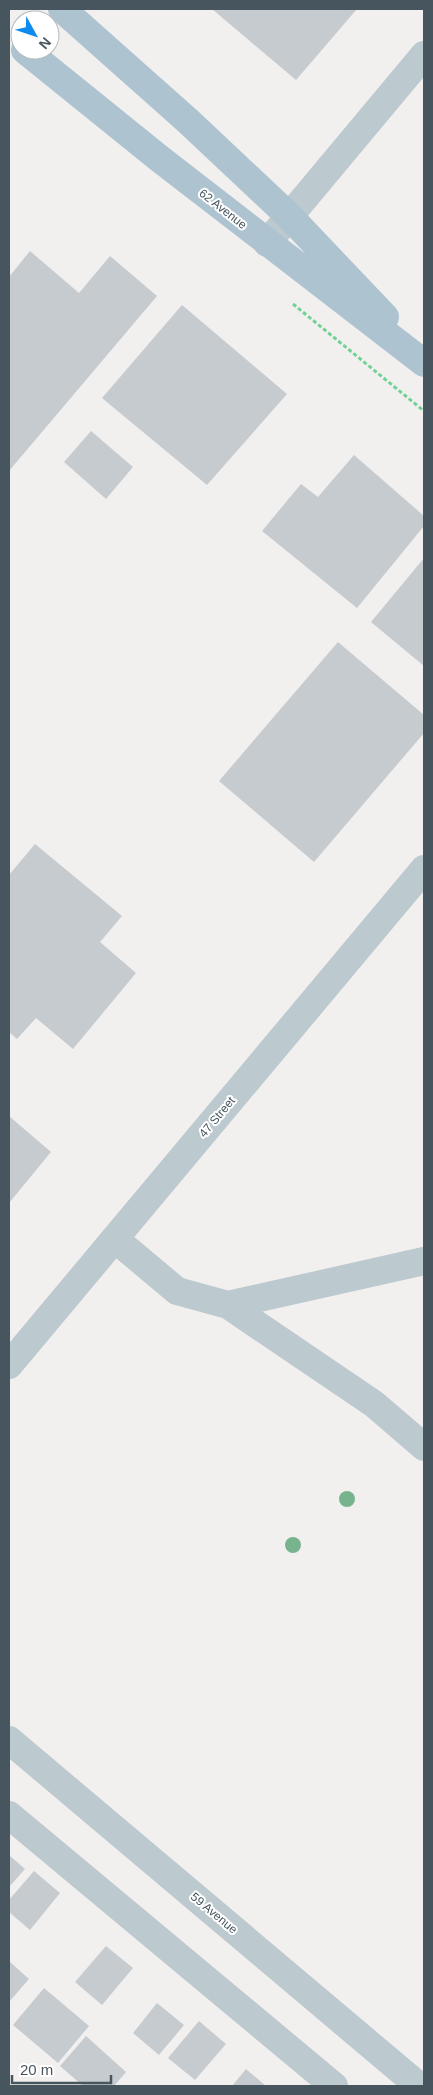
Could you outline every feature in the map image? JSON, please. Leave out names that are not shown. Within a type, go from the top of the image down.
[{"type":"main road","points":[[62,9],[188,121],[289,216],[424,358]]},
{"type":"main road","name":"62 Avenue","points":[[38,60],[160,159],[424,363]]},
{"type":"street","points":[[267,243],[424,55]]},
{"type":"street","name":"47 Street","points":[[9,1365],[424,869]]},
{"type":"street","points":[[115,1239],[177,1291],[228,1305],[374,1404],[424,1447]]},
{"type":"street","points":[[228,1305],[424,1261]]},
{"type":"street","name":"59 Avenue","points":[[9,1740],[420,2086]]},
{"type":"street","points":[[9,1815],[334,2086]]},
{"type":"building","points":[[212,9],[357,9],[296,80]]},
{"type":"building","points":[[30,251],[79,293],[110,256],[157,296],[9,471],[9,277]]},
{"type":"building","points":[[182,305],[287,394],[207,485],[102,398]]},
{"type":"building","points":[[91,431],[133,467],[106,499],[64,462]]},
{"type":"building","points":[[354,455],[424,516],[424,526],[357,608],[262,531],[301,484],[318,497]]},
{"type":"building","points":[[424,558],[424,666],[371,622]]},
{"type":"building","points":[[338,642],[424,715],[424,733],[314,862],[219,781]]},
{"type":"building","points":[[35,844],[122,916],[100,942],[136,973],[73,1049],[36,1018],[17,1039],[9,1032],[9,875]]},
{"type":"building","points":[[9,1116],[51,1152],[9,1203]]},
{"type":"building","points":[[9,1855],[25,1869],[9,1887]]},
{"type":"building","points":[[34,1871],[60,1893],[30,1930],[9,1912],[9,1900]]},
{"type":"building","points":[[106,1946],[133,1968],[102,2005],[75,1982]]},
{"type":"building","points":[[9,1961],[29,1979],[9,2002]]},
{"type":"building","points":[[44,1988],[89,2026],[58,2063],[13,2025]]},
{"type":"building","points":[[157,2003],[184,2025],[159,2055],[133,2033]]},
{"type":"building","points":[[199,2021],[226,2044],[195,2080],[168,2058]]},
{"type":"building","points":[[86,2036],[126,2072],[114,2086],[83,2086],[60,2066]]},
{"type":"building","points":[[246,2069],[266,2086],[232,2086]]}]
